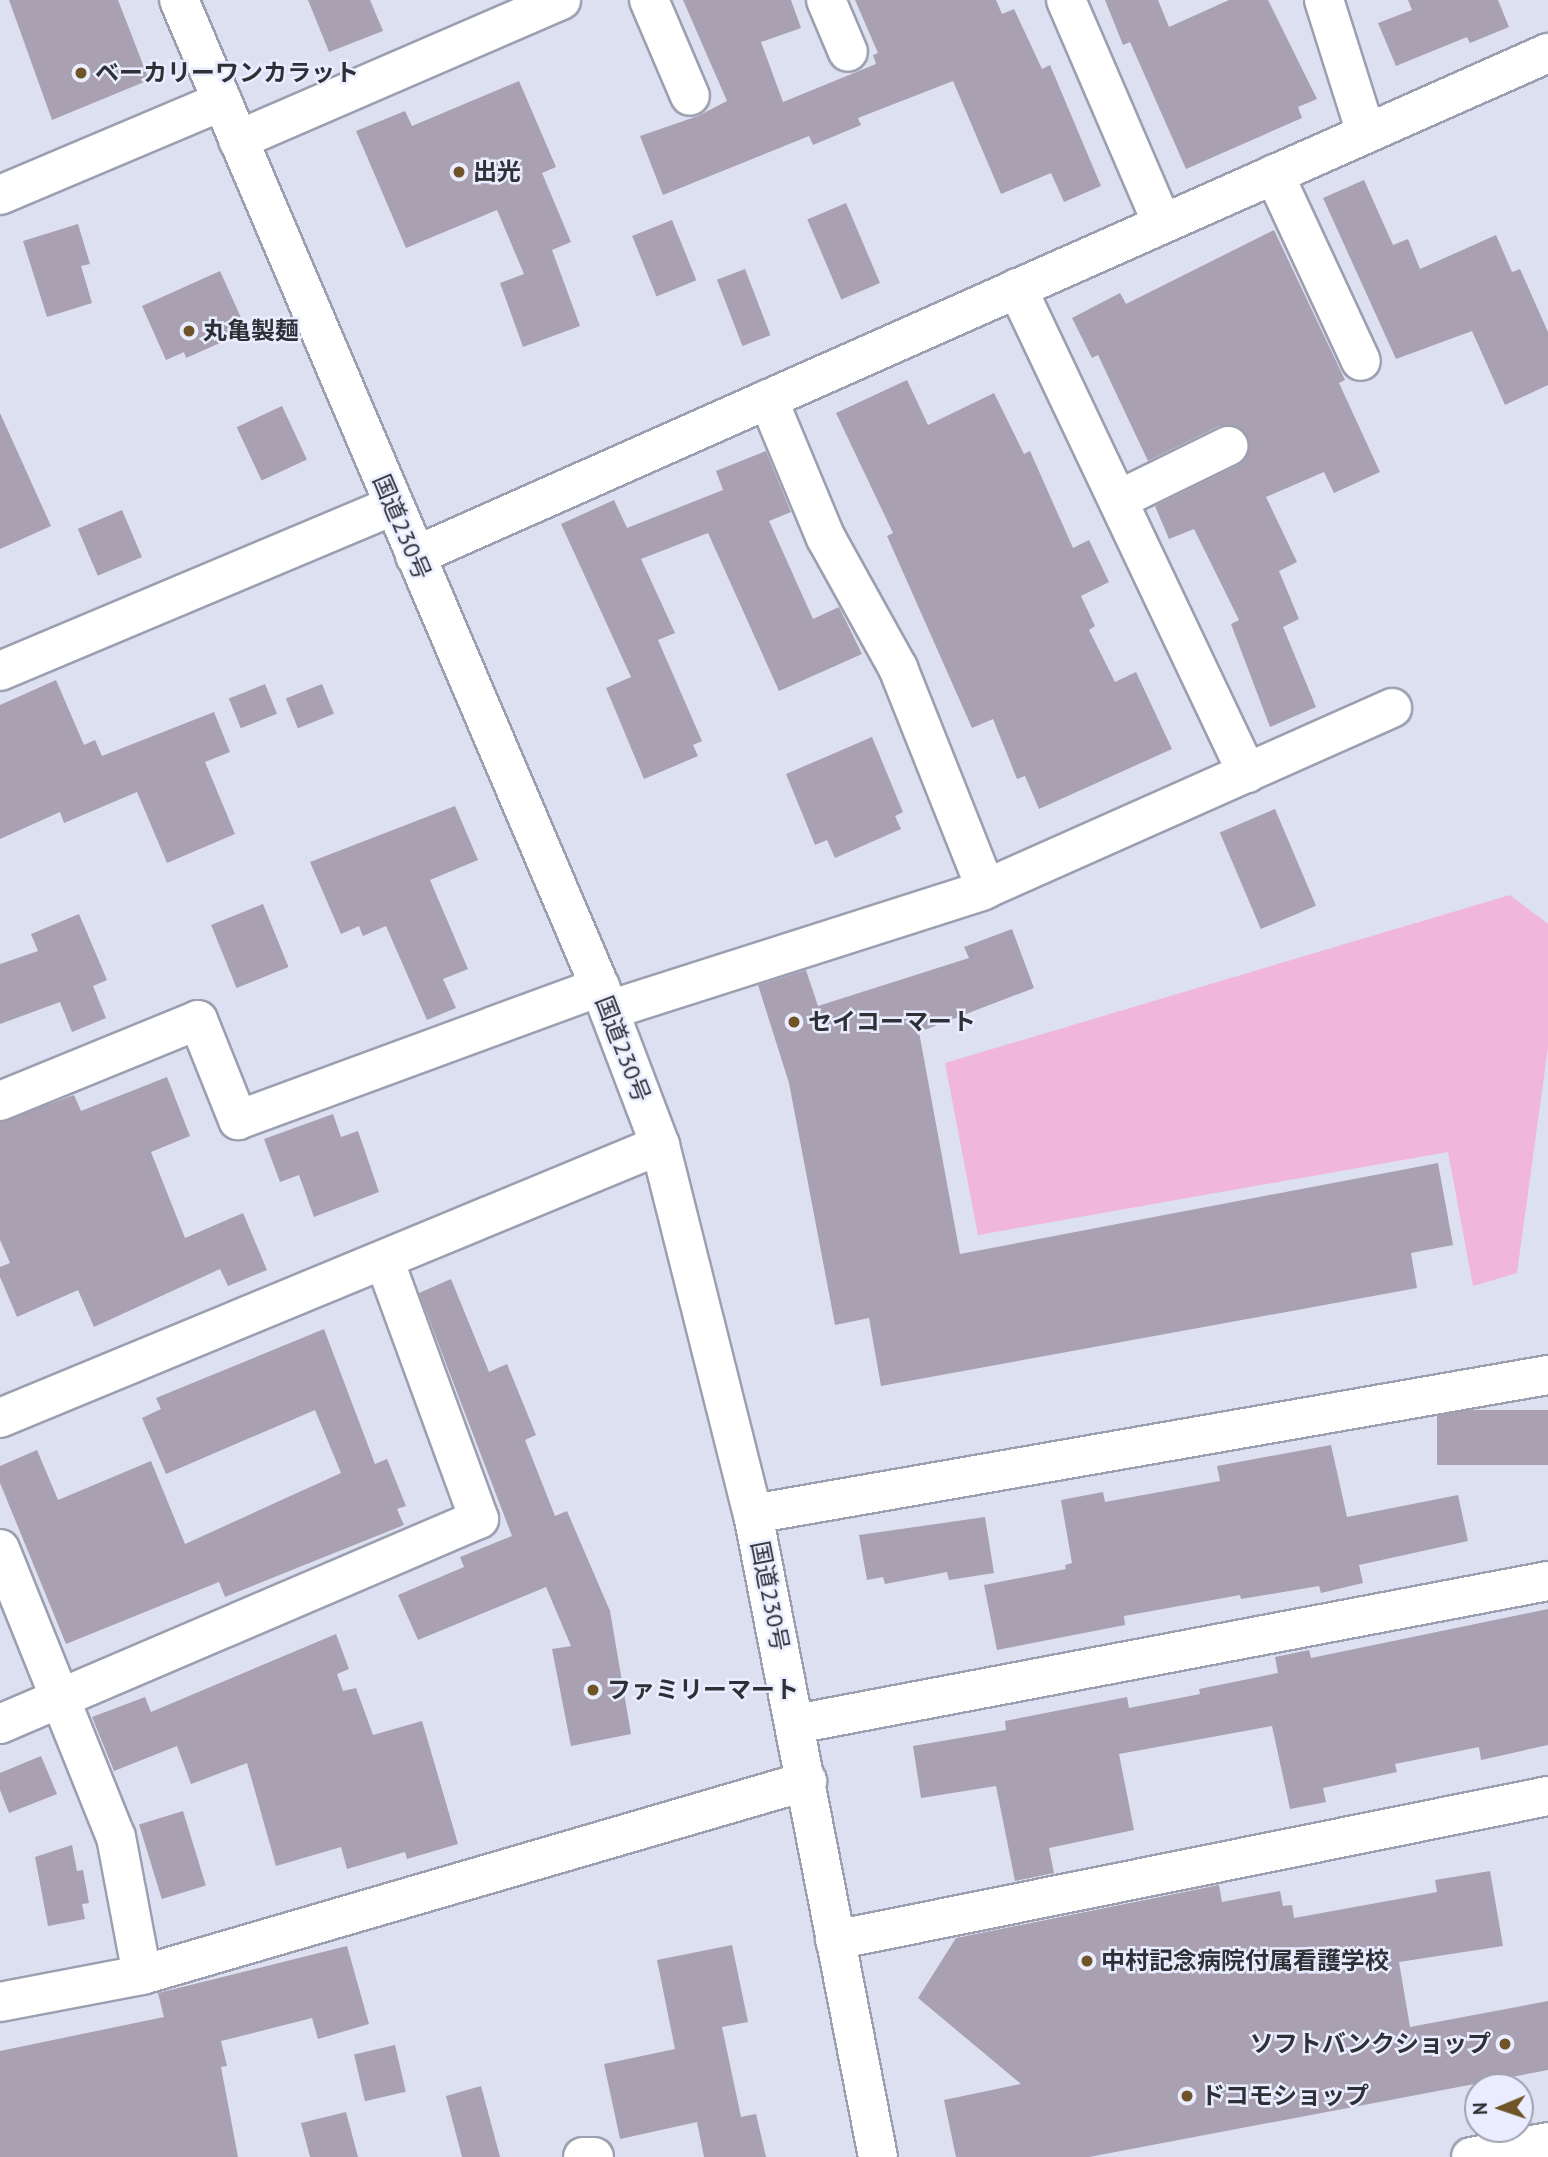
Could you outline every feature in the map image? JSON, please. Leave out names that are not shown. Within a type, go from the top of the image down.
[{"type":"main road","name":"国道230号","points":[[179,0],[604,999],[660,1144],[754,1514],[878,2157]]},
{"type":"main road","points":[[238,140],[561,0]]},
{"type":"main road","points":[[649,0],[690,96]]},
{"type":"main road","points":[[826,0],[848,52]]},
{"type":"main road","points":[[1066,0],[1162,223]]},
{"type":"main road","points":[[1324,0],[1366,133]]},
{"type":"main road","points":[[415,556],[1548,53]]},
{"type":"main road","points":[[0,195],[222,101]]},
{"type":"main road","points":[[1274,174],[1361,361]]},
{"type":"main road","points":[[1017,288],[1247,773]]},
{"type":"main road","points":[[768,399],[826,538],[898,668],[986,889]]},
{"type":"main road","points":[[1118,500],[1228,446]]},
{"type":"main road","points":[[0,671],[393,506]]},
{"type":"main road","points":[[0,1101],[198,1020],[238,1120],[604,999],[986,889],[1392,708]]},
{"type":"main road","points":[[0,1418],[660,1144]]},
{"type":"main road","points":[[0,1724],[479,1519],[384,1260]]},
{"type":"main road","points":[[754,1514],[1548,1375]]},
{"type":"main road","points":[[0,1549],[63,1698],[116,1837],[142,1975]]},
{"type":"main road","points":[[796,1724],[1548,1581]]},
{"type":"main road","points":[[0,2002],[142,1975],[807,1781]]},
{"type":"main road","points":[[835,1940],[1548,1796]]},
{"type":"main road","points":[[1471,2157],[1548,2141]]},
{"type":"main road","points":[[583,2157],[594,2157]]},
{"type":"shaded area","points":[[1510,895],[1548,924],[1548,1047],[1517,1273],[1473,1286],[1448,1152],[978,1235],[945,1063]]},
{"type":"building","points":[[9,0],[118,0],[149,80],[52,120]]},
{"type":"building","points":[[308,0],[370,0],[383,31],[329,52]]},
{"type":"building","points":[[683,0],[791,0],[801,28],[761,42],[783,102],[876,64],[873,55],[878,53],[855,0],[996,0],[1002,14],[1014,9],[1042,69],[1050,65],[1101,186],[1064,202],[1051,173],[1001,194],[953,81],[858,118],[861,125],[813,145],[809,136],[663,195],[640,136],[698,116],[727,101]]},
{"type":"building","points":[[1105,0],[1158,0],[1169,27],[1229,0],[1268,0],[1317,99],[1298,107],[1302,118],[1186,169],[1130,42],[1123,45]]},
{"type":"building","points":[[1408,0],[1498,0],[1509,27],[1470,43],[1467,37],[1396,66],[1378,23],[1412,10]]},
{"type":"building","points":[[519,81],[556,167],[542,173],[571,242],[552,250],[580,326],[523,347],[500,283],[524,274],[497,210],[406,248],[356,131],[405,111],[412,126]]},
{"type":"building","points":[[1364,180],[1393,245],[1408,239],[1420,269],[1496,235],[1512,272],[1520,269],[1548,332],[1548,385],[1505,405],[1472,331],[1396,359],[1323,198]]},
{"type":"building","points":[[846,203],[880,283],[841,299],[807,219]]},
{"type":"building","points":[[672,220],[696,280],[656,296],[632,236]]},
{"type":"building","points":[[78,224],[90,264],[81,266],[92,303],[47,317],[23,241]]},
{"type":"building","points":[[1274,230],[1345,380],[1339,383],[1380,472],[1334,493],[1324,472],[1266,497],[1297,562],[1279,571],[1299,619],[1283,627],[1316,707],[1270,727],[1231,624],[1239,620],[1194,529],[1169,539],[1155,506],[1238,465],[1246,458],[1248,437],[1240,428],[1219,426],[1148,461],[1098,355],[1092,358],[1072,318],[1120,293],[1126,304]]},
{"type":"building","points":[[745,269],[770,335],[742,346],[717,280]]},
{"type":"building","points":[[220,271],[247,331],[186,358],[184,352],[166,360],[142,306]]},
{"type":"building","points":[[907,380],[928,425],[994,393],[1024,454],[1030,451],[1073,548],[1089,540],[1109,582],[1081,596],[1095,626],[1089,630],[1115,682],[1136,672],[1172,749],[1039,809],[1025,776],[1017,779],[993,719],[972,728],[887,536],[893,533],[836,413]]},
{"type":"building","points":[[282,406],[307,459],[262,481],[237,427]]},
{"type":"building","points":[[0,413],[51,526],[0,549]]},
{"type":"building","points":[[766,451],[791,512],[769,521],[813,619],[839,607],[862,654],[779,691],[708,533],[641,559],[675,633],[658,640],[702,741],[693,745],[698,756],[644,779],[606,688],[631,677],[561,524],[614,500],[627,528],[723,490],[716,471]]},
{"type":"building","points":[[122,510],[142,557],[98,576],[78,529]]},
{"type":"building","points":[[56,680],[84,745],[95,740],[102,756],[214,712],[230,752],[205,762],[235,834],[167,863],[137,792],[64,823],[60,812],[0,839],[0,705]]},
{"type":"building","points":[[265,684],[277,714],[241,728],[229,699]]},
{"type":"building","points":[[322,684],[334,714],[298,728],[286,699]]},
{"type":"building","points":[[872,737],[903,812],[895,816],[901,829],[835,858],[827,840],[815,845],[786,774]]},
{"type":"building","points":[[455,806],[478,860],[430,880],[468,969],[443,979],[456,1008],[427,1020],[386,926],[363,936],[359,926],[341,934],[310,862]]},
{"type":"building","points":[[1275,809],[1316,906],[1261,929],[1220,832]]},
{"type":"building","points":[[263,904],[288,967],[237,988],[211,925]]},
{"type":"building","points":[[79,914],[107,980],[93,986],[106,1018],[72,1032],[60,1002],[0,1024],[0,964],[38,951],[31,934]]},
{"type":"building","points":[[1012,929],[1034,988],[919,1032],[960,1254],[1438,1163],[1453,1245],[1411,1253],[1417,1288],[881,1386],[869,1318],[835,1325],[789,1083],[758,985],[806,970],[818,1006],[969,958],[964,947]]},
{"type":"building","points":[[167,1077],[190,1136],[151,1152],[185,1238],[243,1213],[267,1270],[228,1286],[220,1269],[94,1327],[78,1290],[17,1317],[0,1277],[0,1267],[10,1263],[0,1240],[0,1122],[74,1095],[81,1111]]},
{"type":"building","points":[[333,1114],[341,1137],[358,1131],[379,1192],[314,1217],[299,1175],[280,1182],[264,1139]]},
{"type":"building","points":[[451,1279],[489,1372],[507,1364],[536,1435],[525,1440],[555,1516],[567,1511],[610,1611],[631,1734],[571,1746],[552,1649],[571,1646],[546,1587],[418,1640],[398,1595],[464,1567],[460,1557],[512,1536],[419,1293]]},
{"type":"building","points":[[324,1329],[375,1464],[387,1459],[406,1506],[397,1509],[404,1525],[225,1597],[219,1582],[66,1644],[0,1483],[0,1466],[37,1450],[58,1500],[151,1461],[185,1544],[341,1473],[315,1410],[166,1474],[142,1418],[161,1409],[156,1398]]},
{"type":"building","points":[[1437,1410],[1548,1410],[1548,1465],[1437,1465]]},
{"type":"building","points":[[1331,1445],[1347,1517],[1458,1495],[1468,1541],[1359,1565],[1363,1583],[1321,1593],[1319,1586],[1241,1599],[1240,1595],[1124,1616],[1125,1625],[997,1650],[984,1585],[1066,1569],[1065,1565],[1072,1563],[1061,1500],[1103,1492],[1105,1502],[1220,1481],[1217,1466]]},
{"type":"building","points":[[985,1517],[994,1573],[949,1580],[947,1572],[885,1584],[883,1577],[867,1580],[859,1535]]},
{"type":"building","points":[[1548,1609],[1548,1745],[1481,1760],[1479,1747],[1395,1764],[1397,1772],[1323,1788],[1326,1802],[1290,1809],[1272,1726],[1119,1754],[1134,1830],[1049,1848],[1054,1873],[1015,1881],[996,1786],[921,1798],[913,1746],[1006,1730],[1005,1721],[1127,1697],[1129,1708],[1200,1694],[1199,1689],[1278,1673],[1275,1657],[1309,1650],[1311,1658]]},
{"type":"building","points":[[336,1634],[349,1669],[337,1674],[343,1691],[356,1688],[373,1735],[422,1721],[458,1844],[407,1859],[405,1852],[347,1869],[341,1847],[276,1866],[247,1763],[191,1784],[177,1746],[114,1771],[92,1717],[145,1697],[151,1712]]},
{"type":"building","points":[[41,1756],[57,1794],[9,1813],[0,1790],[0,1773]]},
{"type":"building","points":[[183,1811],[206,1886],[162,1899],[139,1824]]},
{"type":"building","points":[[72,1845],[77,1871],[83,1870],[89,1903],[82,1904],[85,1919],[48,1926],[35,1857]]},
{"type":"building","points":[[1490,1871],[1503,1946],[1399,1962],[1410,2027],[1548,2001],[1548,2070],[1532,2073],[1464,2073],[1464,2086],[1089,2157],[956,2157],[944,2100],[1021,2084],[918,1998],[956,1938],[1219,1885],[1222,1902],[1280,1891],[1283,1906],[1292,1905],[1294,1918],[1437,1892],[1435,1880]]},
{"type":"building","points":[[732,1945],[748,2022],[722,2027],[741,2117],[756,2114],[766,2157],[704,2157],[697,2122],[620,2139],[604,2064],[675,2049],[657,1960]]},
{"type":"building","points":[[347,1946],[369,2024],[318,2039],[312,2018],[221,2041],[227,2066],[221,2067],[238,2157],[0,2157],[0,2051],[164,2017],[158,1993]]},
{"type":"building","points":[[395,2045],[406,2092],[365,2101],[354,2054]]},
{"type":"building","points":[[481,2086],[500,2157],[462,2157],[446,2096]]},
{"type":"building","points":[[346,2112],[358,2157],[310,2157],[301,2123]]},
{"type":"place","name":"ベーカリーワンカラット","points":[[81,73]]},
{"type":"place","name":"出光","points":[[459,172]]},
{"type":"place","name":"丸亀製麺","points":[[189,331]]},
{"type":"place","name":"セイコーマート","points":[[794,1022]]},
{"type":"place","name":"ファミリーマート","points":[[593,1690]]},
{"type":"place","name":"中村記念病院付属看護学校","points":[[1087,1961]]},
{"type":"place","name":"ソフトバンクショップ","points":[[1505,2044]]},
{"type":"place","name":"ドコモショップ","points":[[1187,2096]]}]
